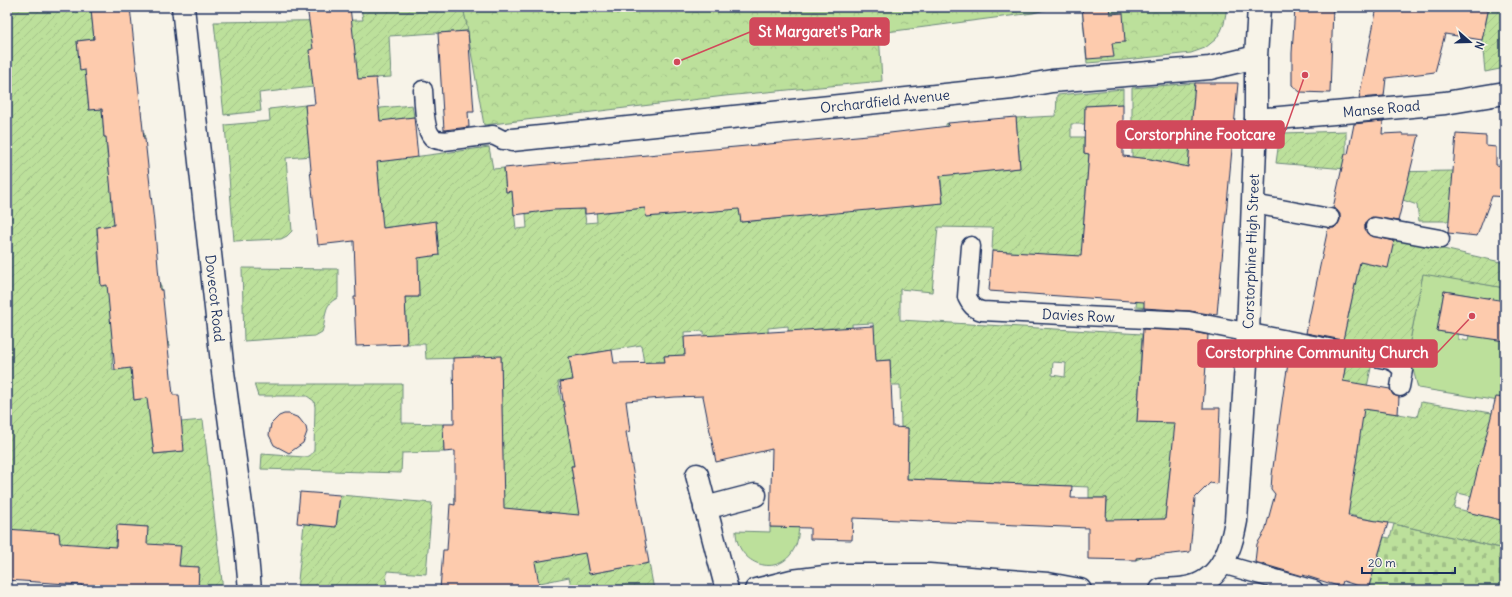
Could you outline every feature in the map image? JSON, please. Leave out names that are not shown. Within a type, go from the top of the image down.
[{"type":"street","name":"Dovecot Road","points":[[183,7],[224,387],[245,534],[250,590]]},
{"type":"street","name":"Corstorphine High Street","points":[[1161,590],[1196,586],[1206,581],[1214,574],[1222,564],[1229,550],[1236,521],[1248,332],[1256,120],[1256,57],[1259,7]]},
{"type":"street","name":"Orchardfield Avenue","points":[[512,140],[1004,88],[1052,81],[1210,68],[1256,57]]},
{"type":"street","name":"Manse Road","points":[[1256,120],[1445,102],[1505,93]]},
{"type":"street","points":[[697,476],[727,590]]},
{"type":"street","points":[[705,508],[755,495]]},
{"type":"street","points":[[756,590],[792,581],[841,576],[929,575],[1043,584],[1080,590]]},
{"type":"lane","points":[[423,90],[427,128],[432,137],[437,140],[444,141],[493,135],[506,140],[512,140]]},
{"type":"lane","points":[[1253,204],[1330,218]]},
{"type":"lane","points":[[1375,227],[1440,239]]},
{"type":"lane","name":"Davies Row","points":[[971,246],[967,297],[970,304],[976,309],[982,311],[1170,319],[1196,322],[1390,360],[1396,363],[1403,370],[1400,387]]},
{"type":"lane","points":[[1222,564],[1314,590]]},
{"type":"green space","points":[[7,7],[102,7],[102,9],[91,10],[94,39],[77,41],[80,70],[106,68],[87,90],[89,110],[102,109],[104,137],[144,133],[145,139],[106,143],[109,171],[124,170],[125,176],[110,177],[115,225],[97,227],[97,235],[118,251],[98,252],[101,285],[159,281],[162,290],[108,295],[128,344],[168,340],[169,346],[112,352],[113,370],[131,368],[134,400],[147,398],[154,454],[183,451],[181,422],[203,420],[223,590],[198,590],[199,567],[179,566],[180,546],[162,545],[162,557],[141,564],[148,527],[117,525],[115,556],[7,529]]},
{"type":"green space","points":[[361,7],[463,7],[468,31],[389,36],[391,77],[358,79],[315,49],[310,50],[313,87],[259,93],[261,111],[224,115],[214,22],[363,20]]},
{"type":"green space","points":[[463,7],[1057,7],[1033,13],[879,33],[882,81],[725,96],[484,125]]},
{"type":"green space","points":[[1082,7],[1227,7],[1224,24],[1221,31],[1216,39],[1205,48],[1191,53],[1087,63]]},
{"type":"green space","points":[[1489,7],[1505,7],[1505,68],[1485,72],[1481,30],[1484,31]]},
{"type":"green space","points":[[1195,83],[1188,167],[1132,157],[1132,88]]},
{"type":"green space","points":[[1123,89],[1123,104],[1085,106],[1085,124],[1071,124],[1071,137],[1084,137],[1084,153],[1089,154],[1083,229],[1095,230],[1096,205],[1101,206],[1101,225],[1159,230],[1153,308],[1136,307],[1140,261],[992,251],[993,228],[938,227],[932,292],[900,289],[900,320],[1142,334],[1137,422],[1184,423],[1182,455],[1172,455],[1165,519],[1143,520],[1141,558],[1136,560],[1135,527],[1106,525],[1107,498],[1089,498],[1089,487],[907,479],[908,428],[901,427],[900,385],[891,385],[890,360],[876,361],[873,323],[852,324],[853,345],[834,346],[832,328],[810,330],[811,353],[790,354],[788,326],[768,328],[769,351],[749,352],[748,334],[725,335],[726,358],[706,359],[704,331],[684,332],[685,355],[665,356],[665,362],[655,362],[655,381],[647,381],[641,345],[569,357],[573,380],[558,382],[561,400],[586,396],[589,420],[567,424],[570,441],[588,438],[592,463],[571,466],[574,482],[632,473],[634,483],[598,490],[601,510],[579,514],[583,536],[604,532],[607,552],[586,556],[589,574],[649,563],[654,590],[572,590],[569,577],[516,588],[516,590],[489,590],[493,526],[511,528],[510,537],[531,539],[529,563],[566,556],[559,513],[455,505],[455,493],[503,491],[501,357],[426,359],[425,344],[407,344],[405,297],[419,297],[418,275],[383,276],[383,270],[396,270],[395,260],[439,255],[436,222],[362,230],[361,221],[365,221],[364,208],[377,206],[375,185],[379,184],[377,163],[367,164],[365,152],[286,158],[292,231],[281,239],[234,241],[225,125],[270,121],[269,109],[305,105],[310,149],[353,145],[350,111],[412,105],[414,117],[386,121],[391,160],[489,147],[493,169],[504,168],[506,192],[512,191],[516,229],[527,228],[526,214],[532,213],[531,206],[576,201],[577,209],[584,209],[586,223],[597,222],[594,184],[597,183],[595,159],[600,159],[605,212],[645,208],[646,217],[664,215],[663,207],[696,203],[697,212],[715,211],[715,202],[729,200],[728,190],[737,189],[741,222],[776,219],[773,185],[793,183],[796,216],[831,213],[828,179],[848,178],[851,211],[888,208],[885,174],[905,172],[908,206],[943,203],[940,169],[950,168],[946,124],[948,123],[953,174],[1020,168],[1016,118],[1056,116],[1057,95]],"holes":[[[1053,362],[1066,363],[1065,377],[1052,375]]]},
{"type":"green space","points":[[1346,131],[1346,169],[1276,163],[1279,141],[1284,133]]},
{"type":"green space","points":[[1454,171],[1449,221],[1419,221],[1417,205],[1403,200],[1378,172]]},
{"type":"green space","points":[[1373,233],[1505,263],[1505,288],[1423,274],[1408,351],[1357,343],[1343,339],[1360,262],[1388,268],[1372,240]]},
{"type":"green space","points":[[242,268],[338,269],[338,298],[329,304],[327,308],[322,332],[315,336],[244,341]]},
{"type":"green space","points":[[1423,273],[1505,288],[1505,301],[1444,291],[1437,331],[1458,334],[1458,339],[1468,341],[1469,335],[1505,341],[1505,402],[1418,388],[1408,351]]},
{"type":"green space","points":[[1328,355],[1372,363],[1366,392],[1342,388],[1346,362],[1327,359]]},
{"type":"green space","points":[[254,384],[402,384],[402,423],[443,424],[444,452],[402,453],[401,473],[261,469],[262,454],[304,457],[311,454],[314,450],[315,407],[314,401],[307,396],[258,396]]},
{"type":"green space","points":[[1421,402],[1505,415],[1471,496],[1458,493],[1454,508],[1505,521],[1505,532],[1501,548],[1394,524],[1360,518],[1298,499],[1302,467],[1354,475],[1360,436],[1343,434],[1334,404],[1417,417]]},
{"type":"green space","points":[[340,495],[432,503],[426,574],[387,571],[386,590],[297,590],[304,524],[336,527]]},
{"type":"green space","points":[[1394,524],[1505,549],[1505,590],[1368,590],[1384,537],[1390,538]]},
{"type":"green space","points":[[770,527],[799,527],[798,538],[794,549],[787,558],[779,564],[759,564],[750,560],[743,552],[738,543],[736,531],[770,532]]},
{"type":"building","points":[[102,7],[130,7],[160,290],[162,290],[173,395],[179,395],[184,451],[154,454],[147,398],[134,400],[131,368],[115,370],[107,285],[101,286],[97,227],[114,225],[106,137],[104,137],[102,109],[89,110],[85,70],[80,71],[77,41],[94,39],[91,10],[102,9]]},
{"type":"building","points":[[307,7],[350,7],[358,79],[376,78],[380,121],[414,117],[418,157],[377,162],[383,228],[436,221],[439,255],[418,258],[419,297],[405,297],[407,344],[356,346],[354,241],[318,245],[305,105],[315,104],[309,50],[313,49]]},
{"type":"building","points":[[1082,7],[1109,7],[1110,14],[1123,13],[1125,42],[1112,43],[1114,57],[1087,59]]},
{"type":"building","points":[[1295,7],[1333,7],[1330,93],[1300,92],[1292,85],[1292,53]]},
{"type":"building","points":[[1377,7],[1489,7],[1482,40],[1445,34],[1435,72],[1386,78],[1384,96],[1359,98]]},
{"type":"building","points":[[468,31],[474,112],[468,112],[469,127],[444,130],[438,33]]},
{"type":"building","points":[[1195,83],[1238,83],[1217,314],[1144,308],[1144,302],[989,291],[992,251],[1081,256],[1089,154],[1084,153],[1085,106],[1123,104],[1123,156],[1150,159],[1188,167]]},
{"type":"building","points":[[1016,117],[1020,168],[940,176],[943,203],[741,222],[739,209],[646,217],[645,208],[585,214],[585,209],[553,210],[514,215],[512,191],[506,192],[504,168],[890,133],[949,126],[948,123]]},
{"type":"building","points":[[1383,121],[1382,134],[1402,133],[1403,135],[1419,135],[1398,221],[1372,217],[1367,220],[1365,225],[1365,230],[1369,235],[1394,241],[1388,268],[1360,262],[1343,340],[1306,333],[1328,228],[1334,228],[1340,220],[1340,214],[1333,208],[1345,154],[1348,154],[1354,124]]},
{"type":"building","points":[[1456,134],[1486,136],[1486,146],[1496,147],[1496,165],[1505,166],[1505,197],[1492,196],[1477,236],[1448,233]]},
{"type":"building","points":[[1444,291],[1505,301],[1505,341],[1437,331]]},
{"type":"building","points":[[874,326],[876,361],[890,360],[893,427],[908,428],[907,479],[1072,486],[1071,498],[1107,498],[1106,520],[1165,519],[1175,423],[1137,422],[1143,329],[1188,331],[1208,335],[1203,408],[1220,408],[1217,484],[1210,483],[1195,498],[1190,552],[1136,558],[1136,560],[1088,559],[1088,528],[853,518],[852,540],[810,539],[810,528],[770,527],[772,449],[716,462],[703,396],[675,397],[626,401],[630,431],[626,432],[649,563],[589,574],[585,553],[535,562],[540,590],[440,590],[443,550],[447,550],[450,504],[455,505],[455,451],[444,452],[443,424],[454,424],[453,358],[501,356],[504,508],[579,515],[571,466],[574,466],[560,382],[573,380],[569,357],[612,350],[614,363],[665,362],[664,356],[685,355],[684,337]]},
{"type":"building","points":[[1290,351],[1346,362],[1343,381],[1390,389],[1393,395],[1399,397],[1398,414],[1364,409],[1348,516],[1388,523],[1368,589],[1343,581],[1341,587],[1255,562],[1257,544],[1265,531],[1275,494],[1271,489],[1272,475]]},
{"type":"building","points":[[1496,397],[1505,398],[1505,521],[1467,512]]},
{"type":"building","points":[[289,414],[299,418],[306,427],[307,432],[303,443],[289,453],[274,445],[269,435],[271,424],[279,416]]},
{"type":"building","points":[[300,492],[340,495],[336,527],[297,523]]},
{"type":"building","points":[[117,525],[148,527],[147,544],[181,546],[179,566],[199,567],[198,590],[82,590],[82,585],[7,580],[7,529],[59,533],[60,543],[116,547]]},
{"type":"place","name":"St Margaret's Park","points":[[677,62]]},
{"type":"place","name":"Corstorphine Footcare","points":[[1305,75]]},
{"type":"place","name":"Corstorphine Community Church","points":[[1472,316]]}]
